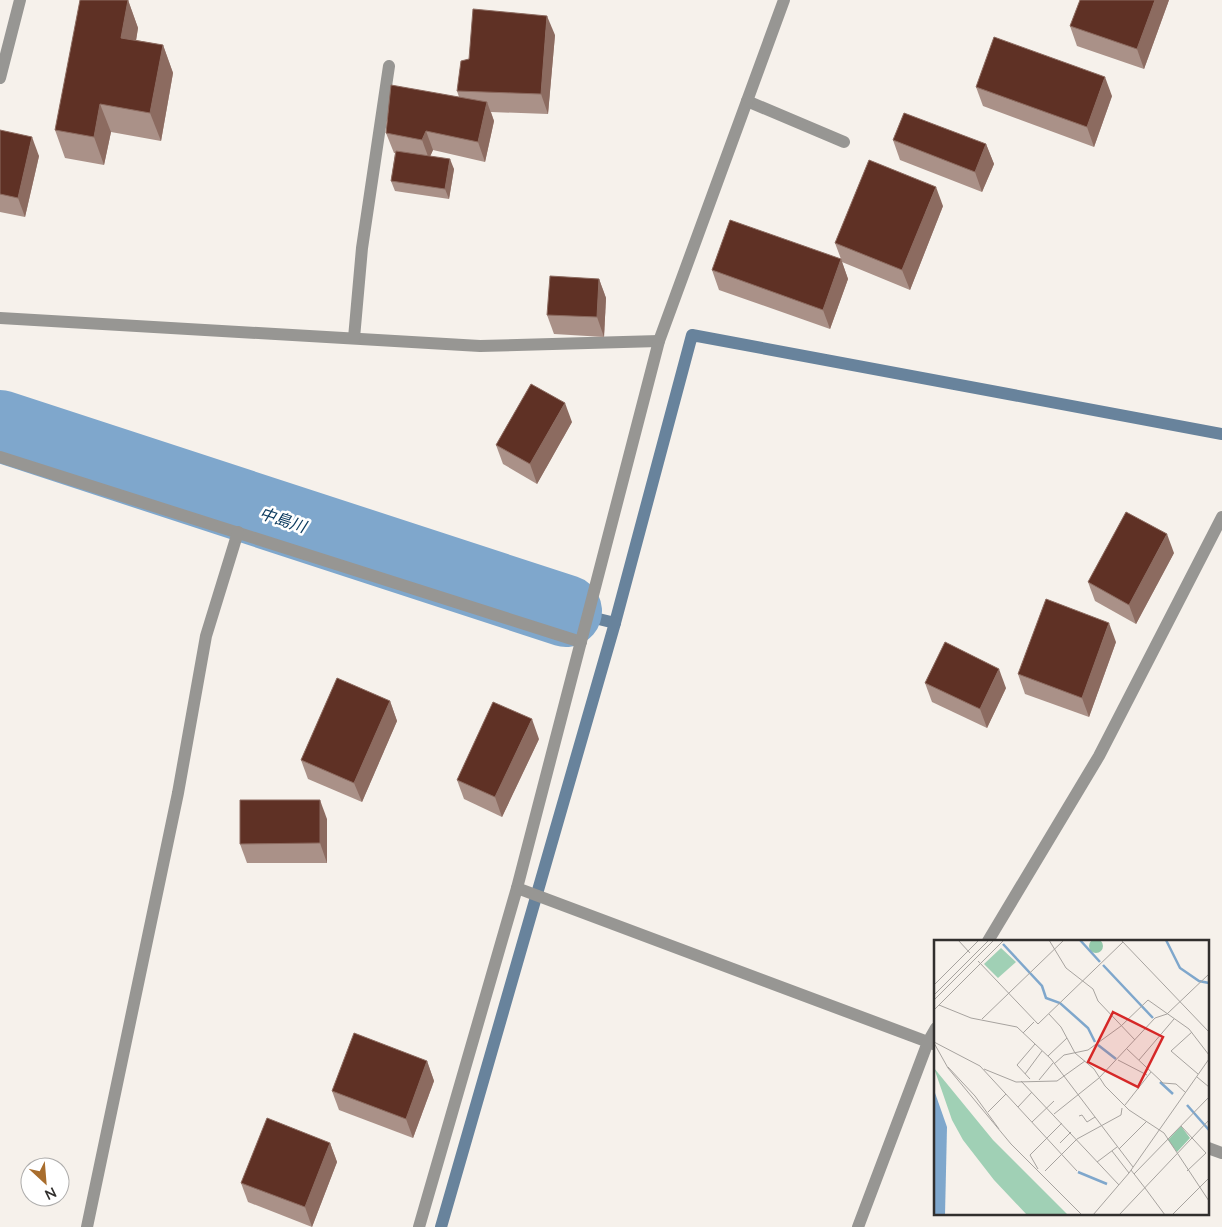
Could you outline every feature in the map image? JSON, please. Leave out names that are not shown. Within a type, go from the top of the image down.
[{"type":"street","points":[[0,78],[20,0]]},
{"type":"street","points":[[419,1227],[518,888],[659,340],[784,0]]},
{"type":"street","points":[[354,338],[362,248],[389,66]]},
{"type":"street","points":[[747,101],[844,142]]},
{"type":"street","points":[[0,318],[480,346],[659,340]]},
{"type":"street","points":[[0,457],[581,640]]},
{"type":"street","points":[[989,940],[1099,756],[1222,517]]},
{"type":"street","points":[[87,1227],[178,793],[206,636],[238,532]]},
{"type":"street","points":[[518,888],[932,1043],[858,1227]]},
{"type":"street","points":[[1210,1149],[1222,1153]]},
{"type":"building","points":[[80,0],[128,0],[121,38],[163,45],[150,113],[100,104],[94,137],[55,130]]},
{"type":"building","points":[[1080,0],[1155,0],[1137,49],[1070,26]]},
{"type":"building","points":[[473,9],[547,16],[541,94],[457,91],[461,61],[469,59]]},
{"type":"building","points":[[994,37],[1105,77],[1087,127],[976,87]]},
{"type":"building","points":[[391,85],[487,102],[478,142],[426,131],[422,140],[386,133]]},
{"type":"building","points":[[904,113],[986,144],[975,172],[893,140]]},
{"type":"building","points":[[0,130],[32,137],[18,198],[0,194]]},
{"type":"building","points":[[396,151],[450,159],[445,189],[391,181]]},
{"type":"building","points":[[869,160],[936,187],[902,270],[835,243]]},
{"type":"building","points":[[730,220],[841,259],[823,310],[712,270]]},
{"type":"building","points":[[550,276],[599,279],[597,317],[547,315]]},
{"type":"building","points":[[531,384],[565,403],[530,464],[496,445]]},
{"type":"building","points":[[1126,512],[1167,534],[1129,605],[1088,582]]},
{"type":"building","points":[[1046,599],[1109,623],[1082,698],[1018,674]]},
{"type":"building","points":[[945,642],[999,669],[980,709],[925,683]]},
{"type":"building","points":[[337,678],[390,701],[354,783],[301,760]]},
{"type":"building","points":[[493,702],[532,719],[495,797],[457,780]]},
{"type":"building","points":[[240,800],[320,800],[320,843],[240,844]]},
{"type":"building","points":[[354,1033],[427,1061],[406,1119],[332,1091]]},
{"type":"building","points":[[267,1118],[330,1143],[305,1207],[241,1183]]},
{"type":"waterway","points":[[566,611],[615,623],[692,335],[1222,434]]},
{"type":"waterway","name":"中島川","points":[[0,426],[566,611]]},
{"type":"waterway","points":[[441,1227],[615,623]]}]
